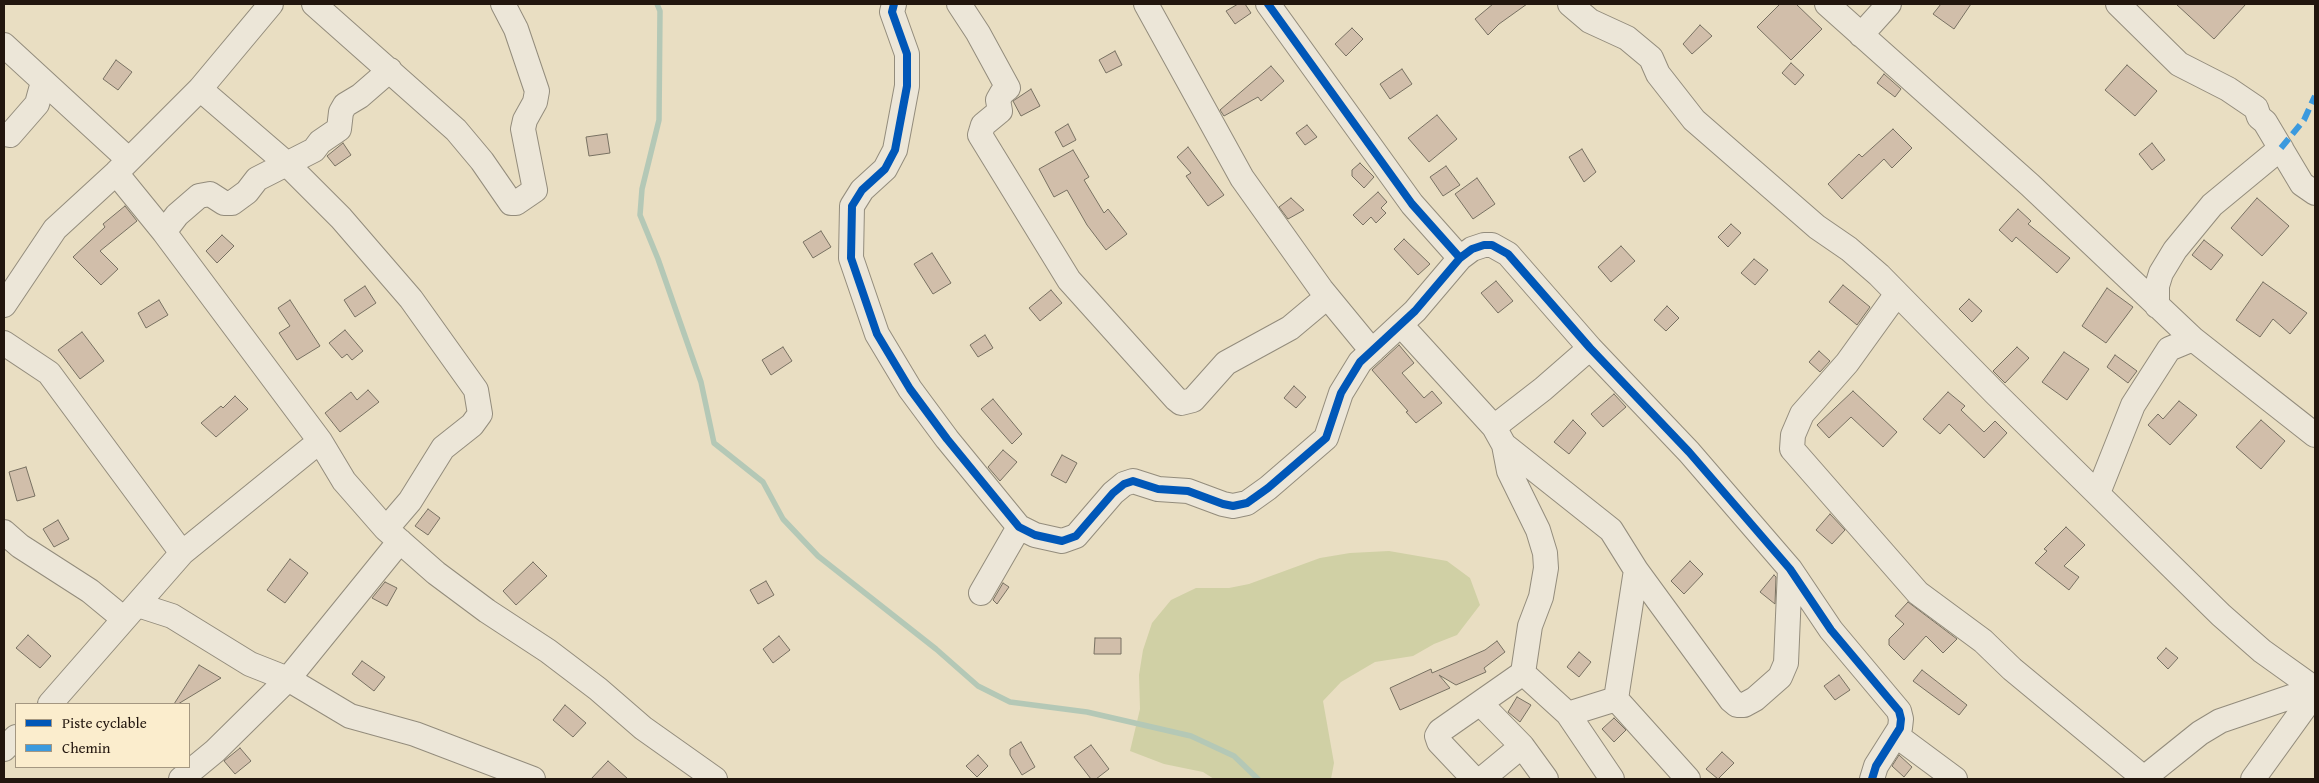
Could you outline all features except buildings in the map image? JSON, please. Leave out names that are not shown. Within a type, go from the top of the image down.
[{"type":"street","points":[[314,4],[456,130],[482,161],[511,202],[516,203],[533,193],[535,188],[523,129],[525,120],[535,102],[537,91],[516,29],[503,4]]},
{"type":"street","points":[[894,4],[892,12],[907,54],[907,86],[895,150],[885,170],[862,190],[852,206],[851,258],[876,334],[910,389],[946,439],[1019,527],[1048,539],[1062,541],[1069,539],[1076,536],[1113,493],[1124,484],[1133,481],[1158,490],[1188,491],[1233,506],[1247,503],[1268,488],[1326,438],[1348,378],[1372,351],[1427,298],[1460,258],[1479,246],[1492,245],[1508,254],[1590,348],[1689,452],[1790,569],[1831,630],[1898,712],[1901,719],[1897,736],[1876,766],[1872,779]]},
{"type":"street","points":[[960,4],[1008,88],[998,100],[1000,111],[983,125],[980,135],[1069,280],[1181,403],[1193,400],[1226,363],[1290,328],[1327,297]]},
{"type":"street","points":[[1146,4],[1242,178],[1327,297],[1372,351]]},
{"type":"street","points":[[1268,4],[1412,204],[1460,258]]},
{"type":"street","points":[[1570,4],[1590,21],[1622,35],[1651,58],[1658,74],[1694,120],[1817,227],[1849,249],[1879,275],[1896,295],[2221,615],[2262,650],[2315,690]]},
{"type":"street","points":[[1828,4],[2030,185],[2193,339],[2315,435]]},
{"type":"street","points":[[1862,35],[1888,4]]},
{"type":"street","points":[[2118,4],[2179,64],[2228,89],[2256,108],[2259,118],[2265,122],[2302,184],[2315,193]]},
{"type":"street","points":[[4,305],[55,229],[123,167],[200,89],[261,7]]},
{"type":"street","points":[[4,45],[43,82],[123,167],[164,232],[320,441],[344,481],[393,535],[436,573],[487,611],[548,651],[598,689],[642,728],[715,779]]},
{"type":"street","points":[[164,232],[177,215],[199,196],[210,194],[224,203],[232,203],[248,192],[257,179],[314,150],[320,142],[338,129],[341,112],[345,105],[360,96],[390,70]]},
{"type":"street","points":[[4,134],[10,135],[37,104],[43,82]]},
{"type":"street","points":[[181,779],[215,750],[288,679],[393,535],[410,501],[443,448],[472,426],[480,414],[480,404],[476,390],[469,378],[411,299],[341,218],[286,164],[200,89]]},
{"type":"street","points":[[2157,306],[2157,286],[2161,273],[2175,250],[2212,205],[2281,148]]},
{"type":"street","points":[[1896,295],[1847,363],[1802,414],[1793,435],[1792,449],[1918,592],[1983,641],[2012,669],[2144,779],[2200,733],[2220,721],[2315,690]]},
{"type":"street","points":[[1401,324],[1499,436],[1611,530],[1636,570],[1731,700],[1737,705],[1744,705],[1755,699],[1780,677],[1786,663],[1790,569]]},
{"type":"street","points":[[2098,493],[2133,405],[2169,348],[2193,339]]},
{"type":"street","points":[[4,343],[49,374],[182,554]]},
{"type":"street","points":[[1499,436],[1543,388],[1590,348]]},
{"type":"street","points":[[1499,436],[1509,471],[1538,530],[1545,553],[1546,568],[1541,597],[1528,634],[1523,673]]},
{"type":"street","points":[[51,703],[182,554],[320,441]]},
{"type":"street","points":[[981,593],[1019,527]]},
{"type":"street","points":[[4,532],[20,546],[90,591],[131,612],[172,616],[250,664],[288,679],[350,716],[414,734],[533,779]]},
{"type":"street","points":[[1616,699],[1636,570]]},
{"type":"street","points":[[1474,779],[1439,742],[1438,736],[1440,731],[1523,673]]},
{"type":"street","points":[[1523,673],[1568,714],[1612,779]]},
{"type":"street","points":[[2253,779],[2315,690]]},
{"type":"street","points":[[1568,714],[1616,699]]},
{"type":"street","points":[[1616,699],[1688,779]]},
{"type":"street","points":[[1481,704],[1522,746],[1546,779]]},
{"type":"street","points":[[1897,736],[1955,779]]},
{"type":"street","points":[[4,749],[15,738]]},
{"type":"street","points":[[1482,779],[1522,746]]},
{"type":"green space","points":[[1389,551],[1447,561],[1470,578],[1480,605],[1457,635],[1434,644],[1413,656],[1375,662],[1341,682],[1323,701],[1334,763],[1331,779],[1214,779],[1203,772],[1164,764],[1130,751],[1140,709],[1139,675],[1143,650],[1152,623],[1171,600],[1196,588],[1229,588],[1249,584],[1320,558],[1350,553]]},
{"type":"waterway","points":[[657,4],[660,11],[659,120],[642,189],[640,215],[658,259],[701,382],[714,443],[763,482],[783,519],[818,556],[936,649],[978,686],[1010,702],[1087,712],[1191,736],[1234,756],[1258,779]]},
{"type":"marked path","points":[[2281,148],[2304,120],[2315,96]]},
{"type":"cycle path","points":[[894,4],[892,12],[907,54],[907,86],[895,150],[885,169],[862,190],[852,206],[851,258],[877,334],[910,389],[947,439],[1019,527],[1035,535],[1062,541],[1076,536],[1113,493],[1124,484],[1133,481],[1158,489],[1188,491],[1233,506],[1247,503],[1268,488],[1326,438],[1341,393],[1360,362],[1415,311],[1460,258]]},
{"type":"cycle path","points":[[1268,4],[1412,204],[1460,258],[1472,249],[1484,245],[1492,245],[1508,254],[1590,348],[1689,452],[1790,569],[1831,630],[1899,711],[1901,719],[1900,728],[1876,766],[1872,779]]}]
